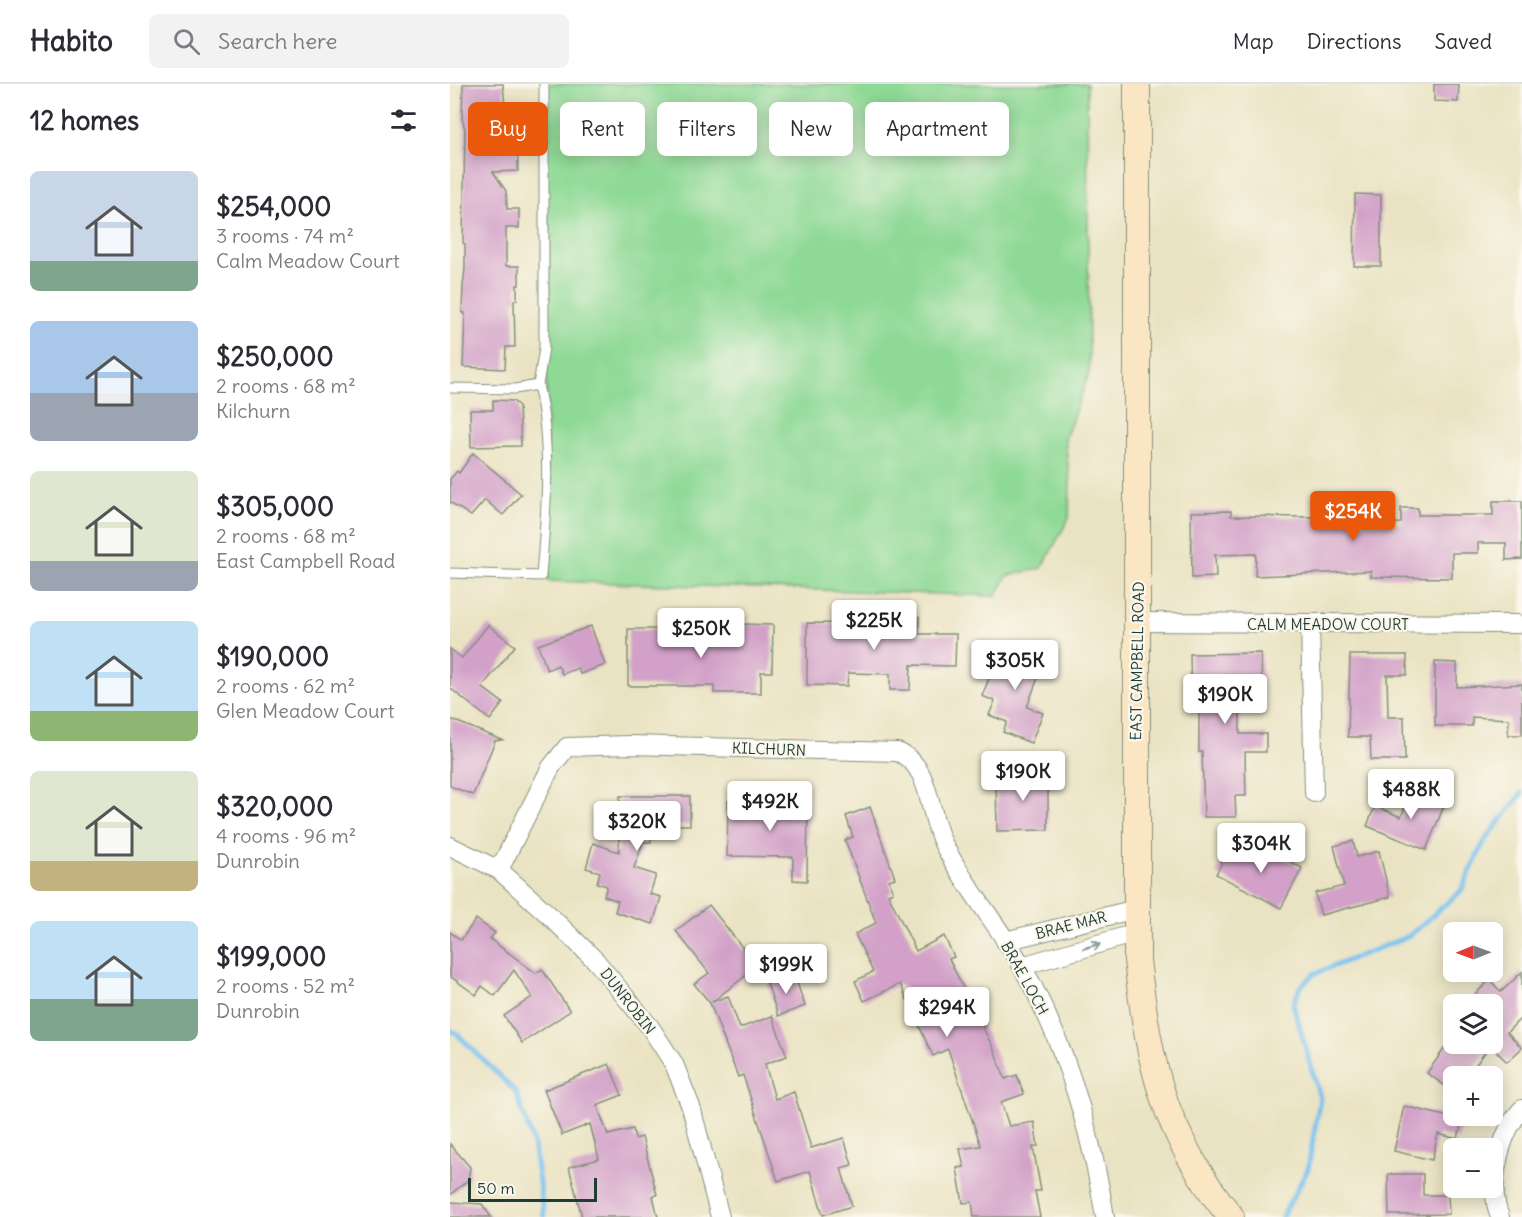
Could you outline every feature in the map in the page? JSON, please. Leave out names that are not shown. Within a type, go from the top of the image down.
[{"type":"main road","name":"EAST CAMPBELL ROAD","points":[[1137,84],[1136,921],[1144,1026],[1157,1085],[1168,1113],[1200,1175],[1231,1217]]},
{"type":"street","name":"CALM MEADOW COURT","points":[[1138,622],[1518,624]]},
{"type":"street","points":[[1311,624],[1314,793]]},
{"type":"street","name":"KILCHURN","points":[[499,870],[559,753],[567,747],[629,745],[897,752],[908,756]]},
{"type":"street","name":"BRAE LOCH","points":[[908,756],[920,771],[942,843],[1022,966],[1059,1042],[1093,1150],[1106,1217]]},
{"type":"street","name":"DUNROBIN","points":[[450,846],[499,870],[596,961],[650,1027],[674,1064],[691,1107],[720,1217]]},
{"type":"street","name":"BRAE MAR","points":[[1005,942],[1136,921]]},
{"type":"street","name":"BRAE MAR","points":[[1022,966],[1136,921]]},
{"type":"street","points":[[1500,1217],[1497,1170],[1500,1152],[1504,1134],[1522,1109]]},
{"type":"lane","points":[[450,573],[542,576],[545,530],[544,411],[538,385],[544,348],[544,84]]},
{"type":"lane","points":[[450,388],[514,389],[538,385]]},
{"type":"green space","points":[[544,84],[1087,84],[1089,373],[1065,439],[1070,481],[1069,518],[1042,568],[1007,576],[996,596],[548,581],[545,156],[548,156],[548,102],[544,102]]},
{"type":"building","points":[[463,84],[503,84],[504,102],[468,102],[468,156],[518,156],[518,171],[493,172],[506,191],[507,209],[519,209],[519,228],[506,228],[506,266],[519,266],[519,285],[517,285],[517,300],[514,300],[515,347],[506,347],[505,369],[463,367],[465,129],[462,119]]},
{"type":"building","points":[[1434,84],[1459,84],[1458,102],[1434,101]]},
{"type":"building","points":[[1355,194],[1381,195],[1381,266],[1354,266]]},
{"type":"building","points":[[493,400],[513,401],[519,406],[521,446],[471,447],[470,410],[493,410]]},
{"type":"building","points":[[473,453],[521,494],[503,515],[485,500],[471,516],[450,502],[450,479],[457,471],[459,473]]},
{"type":"building","points":[[1493,501],[1522,501],[1522,559],[1506,560],[1506,543],[1478,543],[1478,553],[1452,553],[1452,578],[1371,577],[1371,571],[1255,576],[1256,554],[1215,555],[1216,577],[1192,578],[1191,512],[1231,511],[1231,516],[1312,517],[1357,513],[1357,524],[1401,523],[1401,508],[1418,508],[1418,515],[1493,515]]},
{"type":"building","points":[[891,617],[919,617],[919,634],[956,634],[955,666],[911,665],[910,690],[890,690],[890,674],[848,673],[847,686],[807,685],[807,623],[891,624]]},
{"type":"building","points":[[742,624],[773,625],[772,672],[761,672],[761,693],[714,693],[714,686],[628,686],[628,629],[692,629],[692,634],[742,635]]},
{"type":"building","points":[[488,625],[515,646],[482,687],[503,703],[490,720],[450,688],[450,649],[462,658]]},
{"type":"building","points":[[591,626],[605,665],[580,674],[578,668],[562,674],[558,665],[547,670],[538,645]]},
{"type":"building","points":[[1003,643],[1045,659],[1027,707],[1043,713],[1031,743],[1003,732],[1007,722],[989,715],[995,701],[982,696]]},
{"type":"building","points":[[1261,653],[1262,696],[1240,696],[1240,734],[1266,734],[1266,752],[1245,752],[1246,796],[1235,796],[1236,817],[1204,817],[1202,752],[1199,752],[1199,694],[1191,694],[1190,654]]},
{"type":"building","points":[[1350,655],[1407,655],[1407,675],[1387,675],[1388,717],[1404,717],[1405,760],[1371,760],[1370,737],[1348,737]]},
{"type":"building","points":[[1435,662],[1457,663],[1457,687],[1522,684],[1522,735],[1508,735],[1509,719],[1472,717],[1472,726],[1435,726]]},
{"type":"building","points":[[450,719],[502,740],[495,741],[473,795],[450,786]]},
{"type":"building","points":[[1048,767],[1048,830],[997,831],[996,779],[1025,779],[1025,768]]},
{"type":"building","points":[[1413,788],[1446,801],[1426,850],[1367,826],[1375,806],[1401,817]]},
{"type":"building","points":[[620,796],[690,796],[690,825],[670,825],[670,836],[651,836],[651,842],[643,842],[634,868],[656,875],[650,894],[661,897],[653,924],[615,912],[618,901],[604,896],[607,886],[597,883],[600,872],[586,868],[593,843],[619,852]]},
{"type":"building","points":[[728,801],[808,802],[807,881],[793,880],[793,857],[727,856]]},
{"type":"building","points":[[870,807],[895,878],[889,880],[893,892],[888,894],[916,951],[944,936],[954,957],[949,959],[995,1052],[1005,1079],[1017,1075],[1024,1094],[1001,1102],[1009,1126],[1034,1122],[1038,1146],[1033,1147],[1041,1191],[1035,1191],[1040,1217],[974,1217],[972,1202],[963,1203],[957,1168],[964,1167],[960,1149],[981,1146],[948,1049],[933,1056],[900,984],[864,1001],[855,981],[873,972],[855,934],[876,923],[845,840],[853,837],[846,816]]},
{"type":"building","points":[[1353,841],[1357,857],[1379,851],[1390,897],[1321,915],[1315,893],[1344,886],[1334,846]]},
{"type":"building","points":[[1231,845],[1255,858],[1261,846],[1302,868],[1281,908],[1216,874]]},
{"type":"building","points":[[709,905],[745,951],[751,946],[763,962],[712,1002],[728,996],[740,1028],[772,1016],[787,1056],[765,1064],[775,1099],[794,1092],[811,1148],[844,1138],[852,1165],[841,1168],[852,1206],[823,1215],[810,1171],[778,1181],[743,1075],[738,1077],[710,1003],[694,984],[709,973],[676,931]]},
{"type":"building","points":[[476,919],[495,933],[490,939],[536,973],[542,969],[570,1011],[522,1043],[504,1016],[532,997],[514,970],[495,996],[482,986],[476,995],[450,976],[450,932],[461,940]]},
{"type":"building","points":[[1522,972],[1522,1017],[1507,1032],[1522,1048],[1507,1062],[1499,1054],[1503,1054],[1503,994],[1475,994],[1488,982],[1492,982],[1501,992]]},
{"type":"building","points":[[794,974],[805,1006],[778,1016],[767,983]]},
{"type":"building","points":[[1443,1050],[1443,1054],[1484,1054],[1475,1066],[1443,1066],[1443,1084],[1427,1073]]},
{"type":"building","points":[[609,1064],[622,1095],[597,1105],[608,1135],[633,1129],[635,1139],[642,1137],[657,1195],[653,1196],[658,1217],[582,1217],[569,1167],[599,1159],[590,1124],[562,1135],[544,1090]]},
{"type":"building","points":[[1404,1106],[1443,1115],[1443,1126],[1461,1126],[1458,1138],[1438,1134],[1432,1160],[1394,1151]]},
{"type":"building","points":[[450,1144],[470,1167],[468,1180],[450,1195]]},
{"type":"building","points":[[1388,1174],[1423,1174],[1423,1195],[1443,1195],[1443,1198],[1448,1198],[1449,1214],[1389,1215]]},
{"type":"building","points":[[450,1202],[482,1204],[491,1217],[450,1217]]},
{"type":"waterway","points":[[1282,1217],[1308,1169],[1320,1098],[1293,1004],[1301,986],[1314,974],[1409,936],[1461,891],[1484,842],[1522,793]]},
{"type":"waterway","points":[[450,1030],[456,1033],[516,1092],[533,1142],[544,1217]]}]
